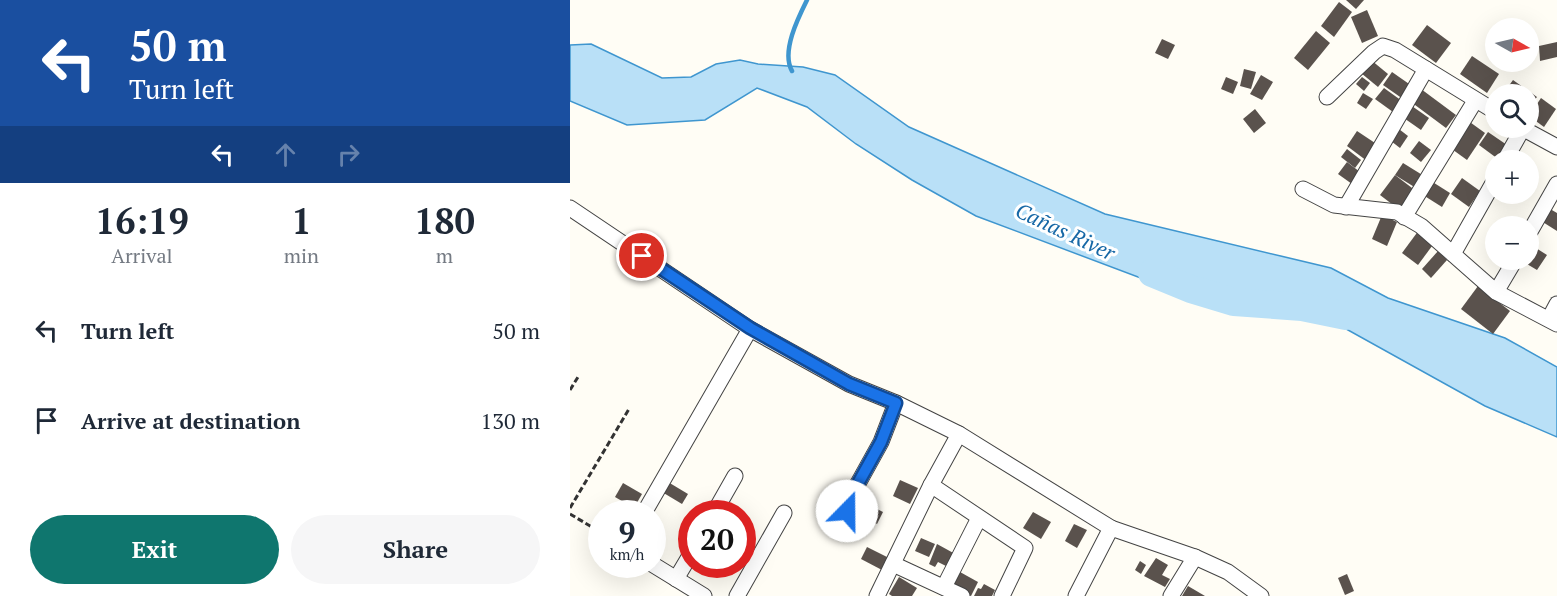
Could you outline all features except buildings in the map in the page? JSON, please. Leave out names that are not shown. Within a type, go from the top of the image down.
[{"type":"street","points":[[1327,98],[1383,46],[1395,50],[1485,106]]},
{"type":"street","points":[[1346,207],[1426,69]]},
{"type":"street","points":[[1404,217],[1475,101]]},
{"type":"street","points":[[1539,137],[1557,147]]},
{"type":"street","points":[[1539,216],[1557,184]]},
{"type":"street","points":[[1303,189],[1334,206],[1397,212],[1421,226],[1496,292],[1553,322],[1557,304]]},
{"type":"street","points":[[1454,254],[1485,198]]},
{"type":"street","points":[[570,208],[750,328],[849,384],[896,403],[959,434],[1111,528],[1228,572],[1261,596]]},
{"type":"street","points":[[1496,292],[1509,270]]},
{"type":"street","points":[[651,500],[750,328]]},
{"type":"street","points":[[846,524],[850,498],[881,442],[896,403]]},
{"type":"street","points":[[877,596],[931,485],[959,434]]},
{"type":"street","points":[[721,500],[735,476]]},
{"type":"street","points":[[931,485],[1025,548],[1002,596]]},
{"type":"street","points":[[737,596],[784,513]]},
{"type":"street","points":[[944,588],[979,518]]},
{"type":"street","points":[[1076,596],[1111,528]]},
{"type":"street","points":[[1171,596],[1195,558]]},
{"type":"street","points":[[893,564],[962,596]]},
{"type":"street","points":[[666,573],[704,596]]},
{"type":"path","points":[[570,390],[578,377]]},
{"type":"path","points":[[570,508],[629,409]]},
{"type":"path","points":[[570,514],[588,525]]},
{"type":"water","points":[[591,44],[662,78],[691,77],[716,64],[740,60],[758,64],[803,67],[835,75],[909,127],[1105,214],[1331,268],[1388,298],[1505,338],[1557,367],[1557,437],[1485,406],[1303,305],[1154,283],[976,216],[912,180],[856,144],[807,107],[757,88],[705,120],[627,125],[570,101],[570,45]]},
{"type":"waterway","points":[[792,71],[788,54],[792,35],[807,0]]},
{"type":"waterway","name":"Cañas River","points":[[1152,273],[1191,289],[1234,302],[1302,307],[1346,316]]},
{"type":"route","points":[[642,256],[750,328],[849,384],[896,403],[881,442],[850,498],[847,511]]}]
